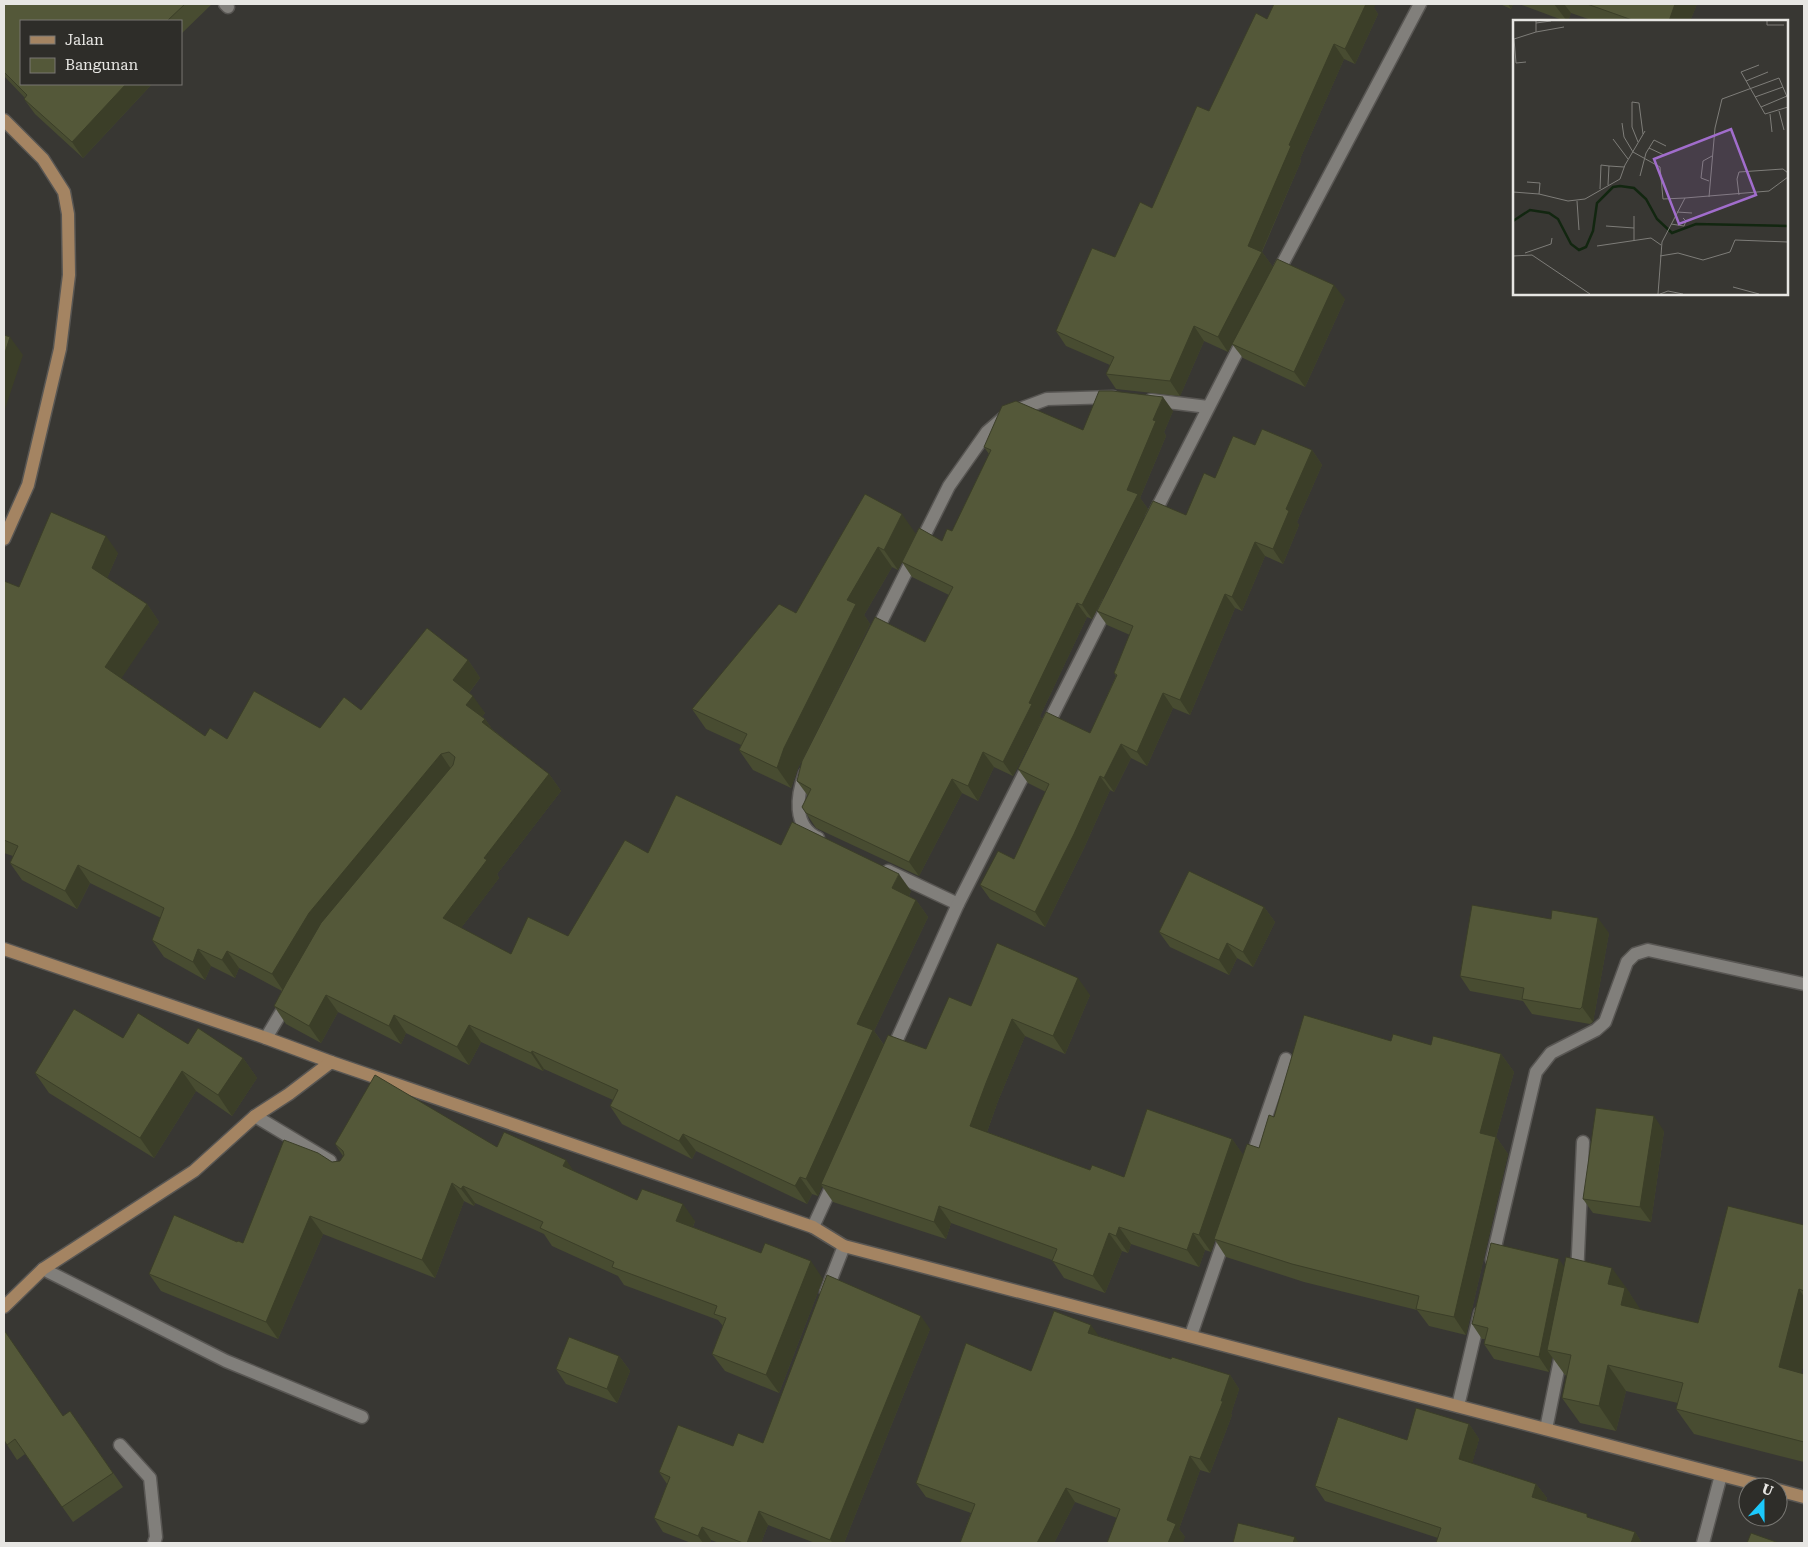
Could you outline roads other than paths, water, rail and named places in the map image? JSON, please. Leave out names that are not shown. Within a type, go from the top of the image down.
[{"type":"street","points":[[1272,284],[1420,4]]},
{"type":"street","points":[[4,120],[43,159],[64,192],[68,214],[69,275],[60,349],[28,485],[4,539]]},
{"type":"street","points":[[1145,531],[1249,328]]},
{"type":"street","points":[[871,642],[949,486],[987,432],[1009,413],[1047,399],[1124,396]]},
{"type":"street","points":[[1142,399],[1208,407]]},
{"type":"street","points":[[886,1066],[958,904],[1114,593]]},
{"type":"street","points":[[810,764],[798,792],[800,818],[810,834],[827,842]]},
{"type":"street","points":[[880,867],[958,904]]},
{"type":"street","points":[[4,949],[813,1227],[844,1246],[1191,1335],[1738,1480]]},
{"type":"street","points":[[1490,1271],[1536,1072],[1551,1053],[1596,1030],[1605,1022],[1627,962],[1635,954],[1648,950],[1804,984]]},
{"type":"street","points":[[266,1038],[296,987]]},
{"type":"street","points":[[1244,1178],[1286,1058]]},
{"type":"street","points":[[4,1307],[42,1269],[194,1171],[255,1116],[289,1094],[331,1062]]},
{"type":"street","points":[[255,1116],[340,1167]]},
{"type":"street","points":[[1574,1290],[1578,1271],[1582,1142]]},
{"type":"street","points":[[813,1227],[842,1164]]},
{"type":"street","points":[[1191,1335],[1229,1225]]},
{"type":"street","points":[[823,1300],[844,1246]]},
{"type":"street","points":[[42,1269],[226,1361],[362,1417]]},
{"type":"street","points":[[1458,1406],[1483,1300]]},
{"type":"street","points":[[1546,1429],[1565,1336]]},
{"type":"street","points":[[120,1445],[150,1478],[156,1537],[154,1543]]},
{"type":"street","points":[[1703,1543],[1721,1475]]},
{"type":"street","points":[[1788,1493],[1804,1497]]}]
